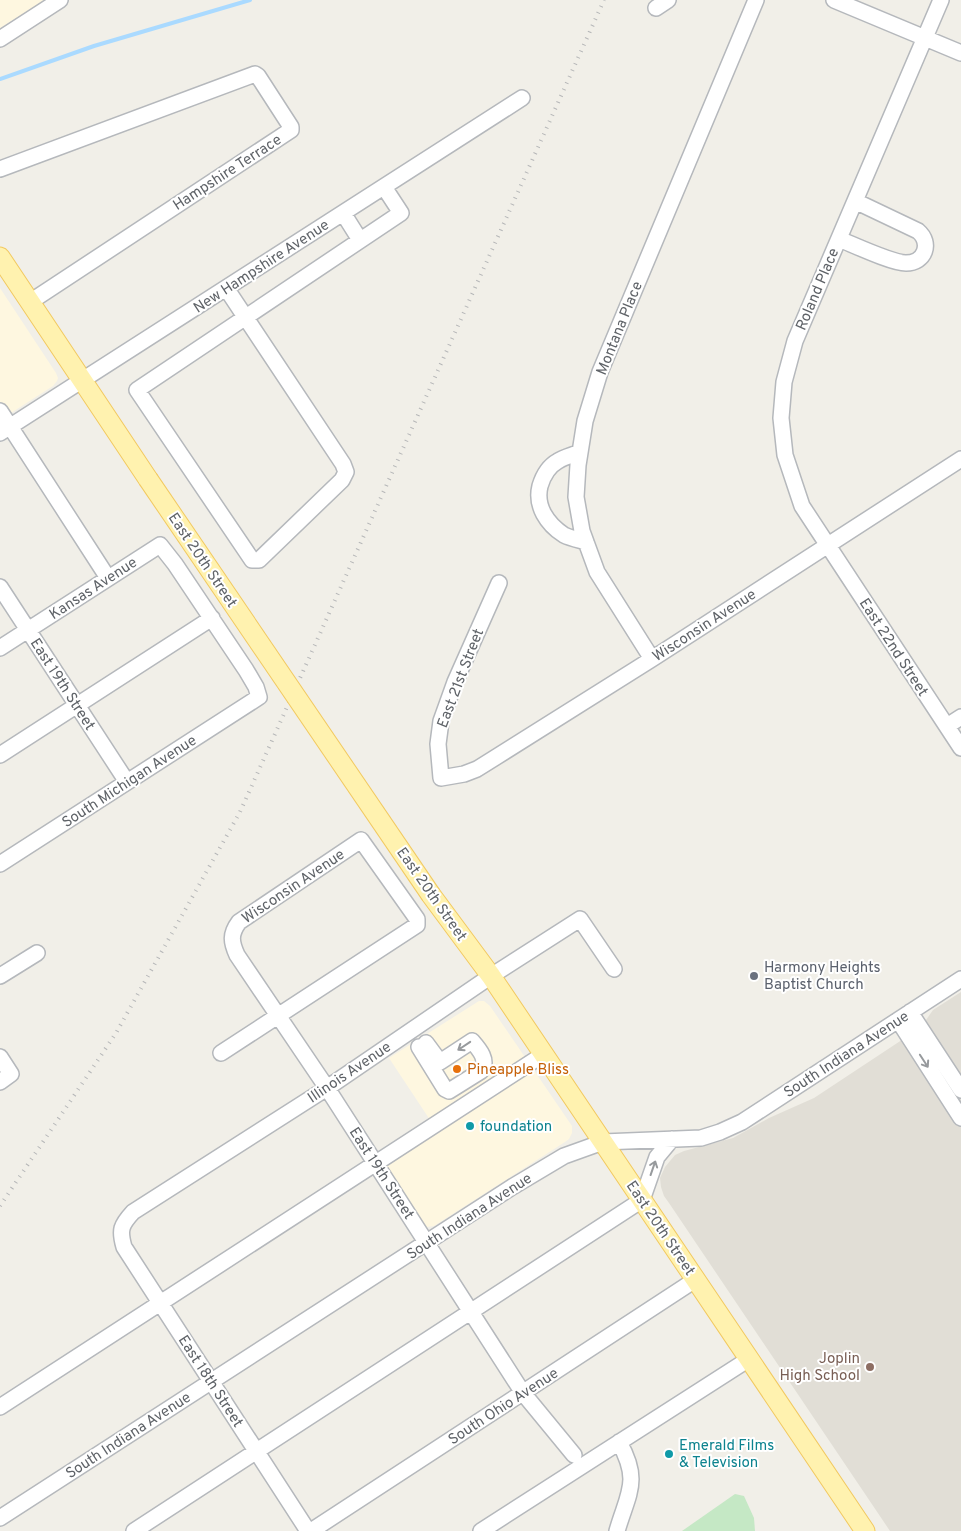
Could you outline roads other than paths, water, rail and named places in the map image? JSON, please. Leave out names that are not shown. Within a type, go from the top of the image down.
[{"type":"main road","name":"East 20th Street","points":[[0,257],[148,479],[431,895],[491,976],[544,1054],[865,1531]]},
{"type":"street","points":[[0,39],[60,0]]},
{"type":"street","name":"Montana Place","points":[[652,659],[597,572],[582,531],[576,497],[580,452],[585,421],[600,372],[756,0]]},
{"type":"street","points":[[834,0],[961,53]]},
{"type":"street","points":[[925,38],[941,0]]},
{"type":"street","name":"Roland Place","points":[[828,546],[802,506],[785,456],[781,418],[784,382],[796,341],[925,38]]},
{"type":"street","name":"Hampshire Terrace","points":[[0,168],[254,74],[258,76],[291,127],[291,130],[30,302]]},
{"type":"street","name":"New Hampshire Avenue","points":[[5,430],[522,98]]},
{"type":"street","points":[[226,288],[246,318],[343,464],[346,472],[342,480],[259,560],[252,560],[137,390],[246,318],[360,240],[401,214],[384,187]]},
{"type":"street","points":[[839,240],[898,262],[911,263],[919,260],[924,255],[925,241],[923,235],[918,231],[855,201]]},
{"type":"street","points":[[343,213],[360,240]]},
{"type":"street","points":[[0,411],[5,430],[108,578]]},
{"type":"street","points":[[580,452],[558,460],[550,467],[542,479],[539,491],[544,516],[554,527],[565,536],[586,542]]},
{"type":"street","name":"Wisconsin Avenue","points":[[441,778],[464,774],[477,769],[652,659],[961,459]]},
{"type":"street","name":"Kansas Avenue","points":[[0,648],[160,545],[176,564],[212,618]]},
{"type":"street","name":"East 22nd Street","points":[[828,546],[961,748]]},
{"type":"street","name":"East 21st Street","points":[[441,778],[438,744],[441,721],[455,682],[499,583]]},
{"type":"street","name":"East 19th Street","points":[[0,587],[127,782]]},
{"type":"street","points":[[0,756],[212,618]]},
{"type":"street","name":"South Michigan Avenue","points":[[0,864],[259,697],[256,687],[246,670],[212,618]]},
{"type":"street","points":[[947,726],[961,717]]},
{"type":"street","name":"Wisconsin Avenue","points":[[231,937],[234,928],[239,922],[361,840],[417,919],[417,925],[278,1016]]},
{"type":"street","name":"Illinois Avenue","points":[[121,1228],[133,1212],[327,1088],[491,976],[580,919],[614,969]]},
{"type":"street","name":"East 19th Street","points":[[231,937],[237,955],[327,1088],[522,1393],[574,1455]]},
{"type":"street","points":[[0,976],[37,953]]},
{"type":"street","name":"South Indiana Avenue","points":[[0,1518],[518,1183],[564,1156],[603,1142],[701,1138],[720,1132],[742,1122],[961,979]]},
{"type":"street","points":[[221,1053],[278,1016]]},
{"type":"street","points":[[904,1016],[961,1090]]},
{"type":"street","points":[[904,1016],[961,1118]]},
{"type":"street","points":[[436,1065],[472,1040],[483,1056],[484,1067],[482,1071],[449,1091]]},
{"type":"street","points":[[423,1045],[436,1065],[445,1089],[449,1091],[456,1111]]},
{"type":"street","points":[[0,1407],[544,1054]]},
{"type":"street","points":[[0,1057],[6,1078]]},
{"type":"street","points":[[134,1531],[642,1200],[657,1157],[672,1139]]},
{"type":"street","name":"East 18th Street","points":[[121,1228],[124,1247],[310,1531]]},
{"type":"street","name":"South Ohio Avenue","points":[[310,1531],[695,1280]]},
{"type":"street","points":[[481,1531],[749,1359]]},
{"type":"street","points":[[617,1531],[626,1504],[632,1476],[630,1465],[619,1442]]},
{"type":"street","points":[[0,1525],[4,1531]]},
{"type":"waterway","points":[[0,79],[94,46],[250,0]]},
{"type":"railway","points":[[0,1206],[116,1033],[240,812],[604,0]]},
{"type":"place","name":"Harmony Heights Baptist Church","points":[[754,976]]},
{"type":"place","name":"Pineapple Bliss","points":[[457,1069]]},
{"type":"place","name":"foundation","points":[[470,1126]]},
{"type":"place","name":"Joplin High School","points":[[870,1367]]},
{"type":"place","name":"Emerald Films & Television","points":[[669,1454]]}]
